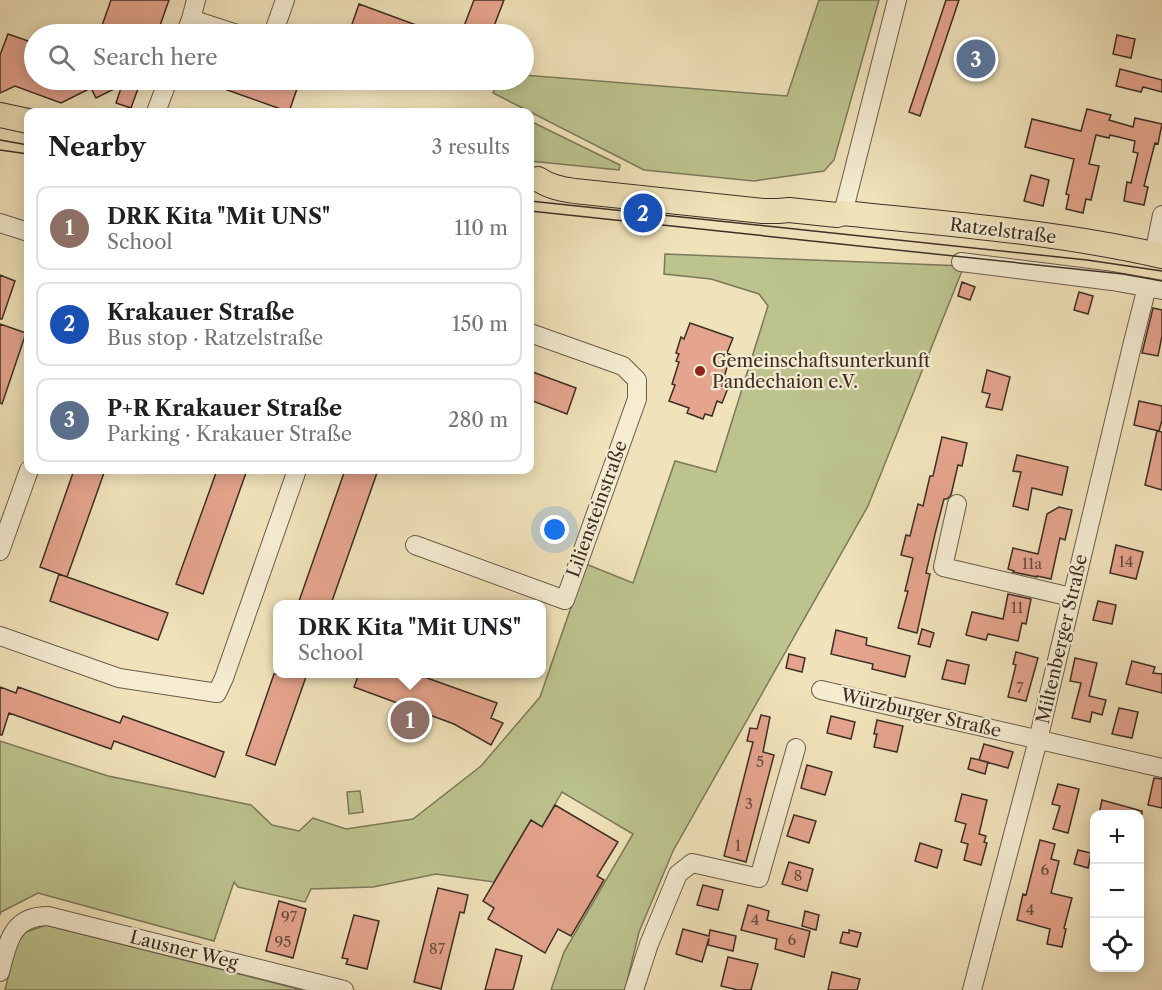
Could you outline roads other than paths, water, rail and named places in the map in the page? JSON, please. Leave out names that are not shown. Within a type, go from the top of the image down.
[{"type":"main road","points":[[0,116],[24,120]]},
{"type":"main road","name":"Ratzelstraße","points":[[534,179],[556,188],[575,191],[763,211],[789,210],[837,215],[843,213],[1008,230],[1158,255]]},
{"type":"street","points":[[189,24],[196,0]]},
{"type":"street","points":[[277,24],[285,0]]},
{"type":"street","points":[[843,213],[897,0]]},
{"type":"street","points":[[158,108],[164,90]]},
{"type":"street","points":[[1158,255],[1162,215]]},
{"type":"street","points":[[0,223],[24,231]]},
{"type":"street","points":[[961,262],[1072,275],[1155,288]]},
{"type":"street","name":"Miltenberger Straße","points":[[972,990],[1038,740],[1071,597],[1155,288]]},
{"type":"street","name":"Liliensteinstraße","points":[[415,545],[565,600],[637,399],[637,380],[623,366],[534,334]]},
{"type":"street","points":[[0,551],[28,474]]},
{"type":"street","points":[[0,636],[119,678],[217,693],[296,474]]},
{"type":"street","points":[[957,504],[943,567],[1071,597]]},
{"type":"street","name":"Würzburger Straße","points":[[821,690],[1162,768]]},
{"type":"street","points":[[634,990],[649,944],[678,874],[692,863],[759,878],[796,748]]},
{"type":"street","name":"Lausner Weg","points":[[0,972],[9,939],[15,929],[24,921],[36,916],[48,916],[344,990]]},
{"type":"tram line","points":[[0,140],[24,144]]},
{"type":"tram line","points":[[0,150],[24,153]]},
{"type":"tram line","points":[[534,201],[1087,260],[1162,271]]},
{"type":"tram line","points":[[534,211],[1123,274],[1162,281]]},
{"type":"place","name":"P+R Krakauer Straße","points":[[976,59]]},
{"type":"place","name":"Krakauer Straße","points":[[643,213]]},
{"type":"place","name":"Gemeinschaftsunterkunft Pandechaion e.V.","points":[[700,371]]},
{"type":"place","name":"DRK Kita \"Mit UNS\"","points":[[410,720]]}]
